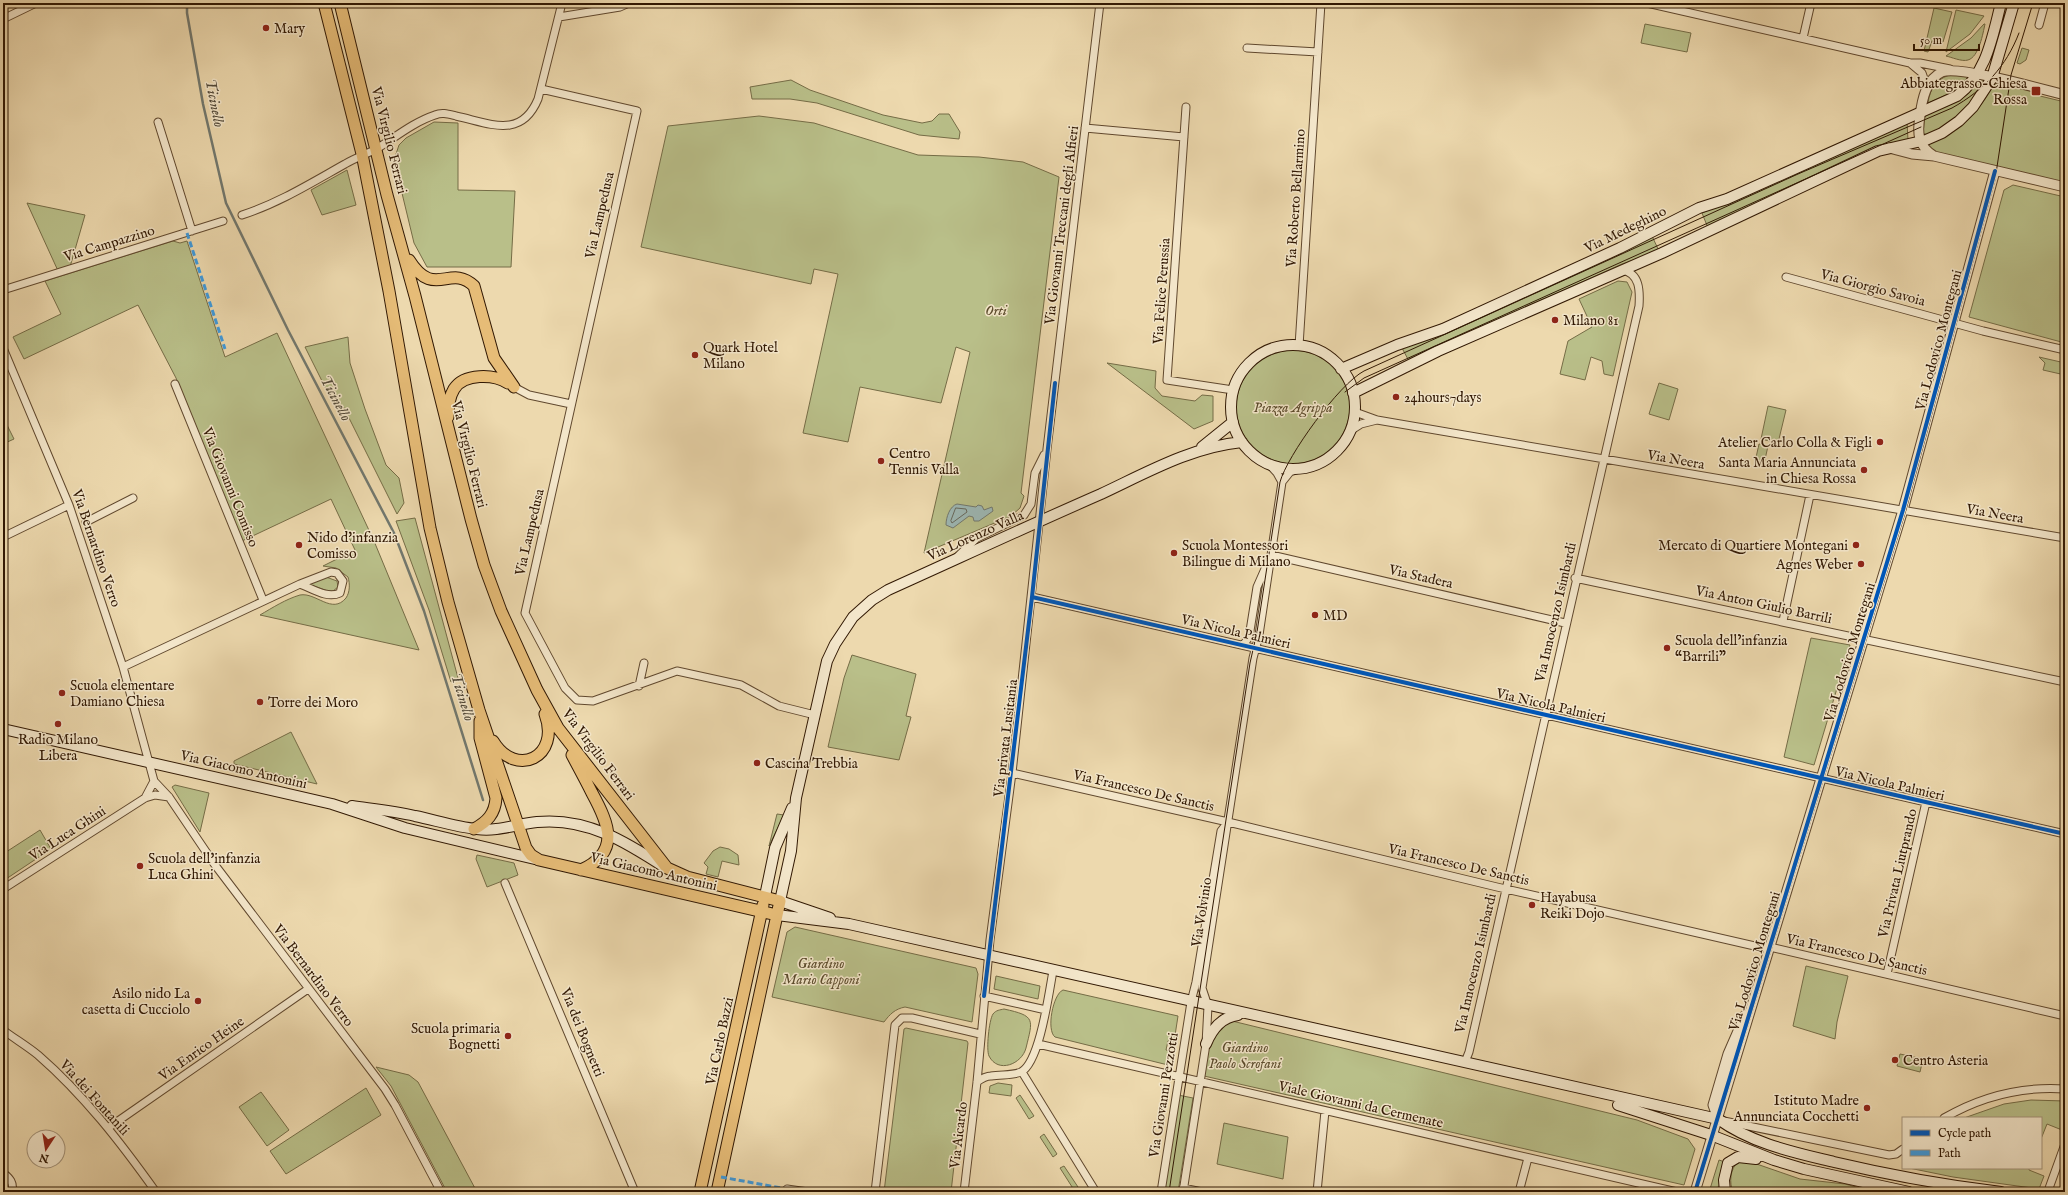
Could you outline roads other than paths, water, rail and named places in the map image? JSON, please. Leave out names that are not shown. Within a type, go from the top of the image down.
[{"type":"main road","points":[[324,3],[362,154],[389,291],[430,528],[450,609],[486,729],[526,848],[531,855],[539,860]]},
{"type":"main road","name":"Via Virgilio Ferrari","points":[[340,3],[376,149],[404,252],[450,440],[484,565],[501,611],[537,690],[558,728],[667,868]]},
{"type":"main road","name":"Via Medeghino","points":[[1341,369],[1397,345],[1443,329],[1620,248],[1699,208],[1727,200],[1957,96],[1969,87],[1986,58],[2001,3]]},
{"type":"main road","points":[[1353,393],[1438,351],[1620,270],[1662,253],[1878,151],[1920,142],[1942,133],[1966,115],[1992,78],[2014,3]]},
{"type":"main road","points":[[404,252],[416,271],[427,279],[439,281],[456,277],[462,278],[474,286],[494,358],[514,387]]},
{"type":"main road","points":[[1282,346],[1299,346],[1312,349],[1326,355],[1341,369],[1347,378],[1353,393],[1355,412],[1350,431],[1344,443],[1330,457],[1312,466],[1299,469],[1282,468],[1268,464],[1253,454],[1242,442],[1233,422],[1231,410],[1234,390],[1244,370],[1261,355],[1282,346]]},
{"type":"main road","points":[[450,440],[449,405],[451,394],[456,386],[464,381],[484,376],[501,378],[514,387]]},
{"type":"main road","name":"Via Lorenzo Valla","points":[[1196,451],[1233,422]]},
{"type":"main road","name":"Via Lorenzo Valla","points":[[815,715],[829,655],[845,627],[857,613],[882,593],[1196,451],[1224,444],[1242,442]]},
{"type":"main road","points":[[486,729],[496,746],[503,754],[509,757],[524,761],[540,754],[545,748],[550,731],[537,690]]},
{"type":"main road","points":[[474,829],[489,819],[496,805],[496,798],[480,738],[480,710]]},
{"type":"main road","points":[[717,1192],[791,851],[796,798],[815,715]]},
{"type":"main road","points":[[558,728],[606,818],[608,835],[602,855],[591,865],[581,870]]},
{"type":"main road","name":"Via Giacomo Antonini","points":[[3,729],[332,804],[405,828],[761,911]]},
{"type":"main road","points":[[796,798],[776,848],[765,896],[849,924],[1208,1006],[1718,1119],[1738,1132],[1778,1148],[1897,1177],[2001,1192]]},
{"type":"main road","name":"Via Giacomo Antonini","points":[[332,804],[400,813],[474,829],[490,830],[538,822],[567,822],[589,826],[667,868],[688,877],[765,896]]},
{"type":"main road","name":"Via Carlo Bazzi","points":[[700,1192],[765,896]]},
{"type":"main road","points":[[761,911],[777,915],[849,924]]},
{"type":"main road","points":[[1220,1008],[1238,1016],[1628,1107],[1713,1136],[1749,1152],[1804,1169]]},
{"type":"main road","points":[[1206,1044],[1212,1031],[1222,1021],[1228,1017],[1238,1016]]},
{"type":"main road","points":[[1725,1192],[1724,1180],[1726,1167],[1731,1160],[1738,1157],[1804,1169],[1910,1192]]},
{"type":"street","points":[[3,19],[36,3]]},
{"type":"street","points":[[242,215],[288,196],[362,154],[376,149],[424,118],[441,113],[493,126],[510,126],[525,119],[534,110],[541,89],[562,3]]},
{"type":"street","points":[[559,17],[620,7],[629,3]]},
{"type":"street","name":"Via Giovanni Treccani degli Alfieri","points":[[1040,521],[1047,449],[1100,3]]},
{"type":"street","name":"Via Roberto Bellarmino","points":[[1299,346],[1321,3]]},
{"type":"street","points":[[1647,3],[1910,63],[1920,63],[1978,74],[2065,95]]},
{"type":"street","points":[[1803,38],[1811,3]]},
{"type":"street","points":[[2039,25],[2045,3]]},
{"type":"street","points":[[1247,48],[1318,52]]},
{"type":"street","points":[[1910,63],[1922,73],[1926,87]]},
{"type":"street","points":[[1934,156],[1924,149],[1920,142],[1918,128],[1920,112],[1926,87],[1937,75],[1950,69]]},
{"type":"street","name":"Via Lampedusa","points":[[541,89],[637,111],[525,613],[565,688],[578,700],[593,701],[639,686],[671,672],[684,672],[741,685],[782,707],[815,715]]},
{"type":"street","name":"Via Felice Perussia","points":[[1186,107],[1167,380],[1234,390]]},
{"type":"street","points":[[158,122],[192,231]]},
{"type":"street","points":[[1085,128],[1184,137]]},
{"type":"street","points":[[1890,148],[1912,154],[1934,156],[2065,187]]},
{"type":"street","name":"Via Lodovico Montegani","points":[[1718,1119],[1713,1104],[1728,1054],[1743,1018],[1754,1000],[1903,510],[1995,171]]},
{"type":"street","name":"Via Campazzino","points":[[3,290],[224,221]]},
{"type":"street","name":"Via Innocenzo Isimbardi","points":[[1465,1062],[1469,1052],[1575,578],[1639,306],[1640,293],[1635,276],[1629,272],[1620,270]]},
{"type":"street","name":"Via Giorgio Savoia","points":[[1786,277],[1954,323],[2065,350]]},
{"type":"street","name":"Via Bernardino Verro","points":[[3,348],[70,505],[123,667],[150,762]]},
{"type":"street","name":"Via Giovanni Comisso","points":[[175,384],[263,600]]},
{"type":"street","points":[[514,387],[529,395],[571,404]]},
{"type":"street","name":"Via Neera","points":[[1355,412],[1377,420],[1603,460],[2065,538]]},
{"type":"street","name":"Via Neera","points":[[1350,431],[1361,424],[1377,420]]},
{"type":"street","name":"Via Giovanni Treccani degli Alfieri","points":[[953,560],[977,538],[1024,516],[1031,504],[1036,473],[1047,449]]},
{"type":"street","points":[[1268,464],[1277,473],[1282,482],[1290,472],[1299,469]]},
{"type":"street","name":"Via Volvinio","points":[[1208,1006],[1202,988],[1282,482]]},
{"type":"street","points":[[1783,621],[1810,495]]},
{"type":"street","points":[[86,522],[133,498]]},
{"type":"street","points":[[3,537],[70,505]]},
{"type":"street","name":"Via privata Lusitania","points":[[989,956],[1012,773],[1040,521]]},
{"type":"street","name":"Via Volvinio","points":[[1244,644],[1249,637],[1257,588],[1271,555]]},
{"type":"street","name":"Via Stadera","points":[[1271,555],[1565,623]]},
{"type":"street","points":[[123,667],[263,600],[300,584],[331,572],[340,576],[343,581],[340,593],[331,596],[300,584]]},
{"type":"street","name":"Via Anton Giulio Barrili","points":[[1575,578],[2065,682]]},
{"type":"street","name":"Via Nicola Palmieri","points":[[1032,597],[1244,644],[1821,779],[2065,834]]},
{"type":"street","points":[[1249,637],[1256,647]]},
{"type":"street","points":[[639,686],[644,663]]},
{"type":"street","points":[[144,798],[154,781],[150,762]]},
{"type":"street","name":"Via Francesco De Sanctis","points":[[1012,773],[1228,822],[1505,889],[1759,947],[1770,947],[2065,1016]]},
{"type":"street","name":"Via Bernardino Verro","points":[[154,781],[169,797],[215,865],[395,1105],[441,1192]]},
{"type":"street","points":[[144,798],[155,795],[169,797]]},
{"type":"street","name":"Via Luca Ghini","points":[[3,889],[144,798]]},
{"type":"street","name":"Via Privata Liutprando","points":[[1887,974],[1926,802]]},
{"type":"street","name":"Via Volvinio","points":[[1191,1002],[1196,982],[1221,831],[1228,822]]},
{"type":"street","name":"Via dei Bognetti","points":[[505,883],[635,1192]]},
{"type":"street","points":[[875,1192],[895,1024],[902,1018],[912,1018],[980,1034],[989,956]]},
{"type":"street","points":[[977,1082],[989,1076],[1012,1075],[1022,1072],[1028,1066],[1034,1057],[1038,1044],[1053,971]]},
{"type":"street","name":"Via Enrico Heine","points":[[108,1128],[308,989]]},
{"type":"street","points":[[984,996],[1046,1010]]},
{"type":"street","name":"Via Giovanni Pezzotti","points":[[1161,1192],[1191,1002]]},
{"type":"street","points":[[1202,1192],[1183,1190],[1206,1044],[1208,1006]]},
{"type":"street","name":"Via dei Fontanili","points":[[3,1030],[37,1054],[50,1066],[108,1128],[156,1192]]},
{"type":"street","name":"Via Aicardo","points":[[964,1192],[977,1082],[980,1034]]},
{"type":"street","name":"Viale Giovanni da Cermenate","points":[[1038,1044],[1676,1192]]},
{"type":"street","points":[[1022,1072],[1096,1192]]},
{"type":"street","points":[[1946,1117],[1977,1101],[2005,1093],[2034,1088],[2065,1089]]},
{"type":"street","points":[[1317,1192],[1325,1111]]},
{"type":"street","points":[[1695,1192],[1718,1119],[1888,1155],[1896,1154],[1902,1150]]},
{"type":"street","points":[[2048,1191],[2065,1144]]},
{"type":"street","points":[[1519,1192],[1528,1158]]},
{"type":"street","points":[[3,1173],[12,1183],[12,1192]]},
{"type":"street","points":[[787,1189],[808,1192]]},
{"type":"water","points":[[957,504],[976,507],[978,505],[982,506],[984,510],[992,507],[993,511],[979,521],[974,521],[973,517],[969,516],[953,528],[946,525],[946,522],[950,509]]},
{"type":"waterway","name":"Ticinello","points":[[187,3],[187,13],[203,104],[226,203],[288,330],[394,533],[424,611],[483,800]]},
{"type":"tram line","points":[[1697,1192],[1906,510],[1995,180],[2011,75],[2033,3]]},
{"type":"tram line","points":[[1169,1192],[1250,663],[1257,632],[1280,482],[1293,456],[1315,422],[1341,390],[1364,371],[1798,174],[1952,108],[1964,101],[1993,76],[2008,57],[2019,33]]},
{"type":"tram line","points":[[1345,392],[1364,378],[1921,127]]},
{"type":"place","name":"Mary","points":[[266,28]]},
{"type":"place","name":"Abbiategrasso-Chiesa Rossa","points":[[2036,91]]},
{"type":"place","name":"Milano 81","points":[[1555,320]]},
{"type":"place","name":"Quark Hotel Milano","points":[[695,355]]},
{"type":"place","name":"24hours7days","points":[[1396,397]]},
{"type":"place","name":"Atelier Carlo Colla & Figli","points":[[1880,442]]},
{"type":"place","name":"Centro Tennis Valla","points":[[881,461]]},
{"type":"place","name":"Santa Maria Annunciata in Chiesa Rossa","points":[[1864,470]]},
{"type":"place","name":"Nido d'infanzia Comisso","points":[[299,545]]},
{"type":"place","name":"Mercato di Quartiere Montegani","points":[[1856,545]]},
{"type":"place","name":"Scuola Montessori Bilingue di Milano","points":[[1174,553]]},
{"type":"place","name":"Agnes Weber","points":[[1861,564]]},
{"type":"place","name":"MD","points":[[1315,615]]},
{"type":"place","name":"Scuola dell’infanzia “Barrili”","points":[[1667,648]]},
{"type":"place","name":"Scuola elementare Damiano Chiesa","points":[[62,693]]},
{"type":"place","name":"Torre dei Moro","points":[[260,702]]},
{"type":"place","name":"Radio Milano Libera","points":[[58,724]]},
{"type":"place","name":"Cascina Trebbia","points":[[757,763]]},
{"type":"place","name":"Scuola dell'infanzia Luca Ghini","points":[[140,866]]},
{"type":"place","name":"Hayabusa Reiki Dojo","points":[[1532,905]]},
{"type":"place","name":"Asilo nido La casetta di Cucciolo","points":[[198,1001]]},
{"type":"place","name":"Scuola primaria Bognetti","points":[[508,1036]]},
{"type":"place","name":"Centro Asteria","points":[[1895,1060]]},
{"type":"place","name":"Istituto Madre Annunciata Cocchetti","points":[[1867,1108]]},
{"type":"park label","name":"Orti","points":[[996,310]]},
{"type":"park label","name":"Piazza Agrippa","points":[[1293,407]]},
{"type":"park label","name":"Giardino Mario Capponi","points":[[821,972]]},
{"type":"park label","name":"Giardino Paolo Scrofani","points":[[1245,1056]]}]
